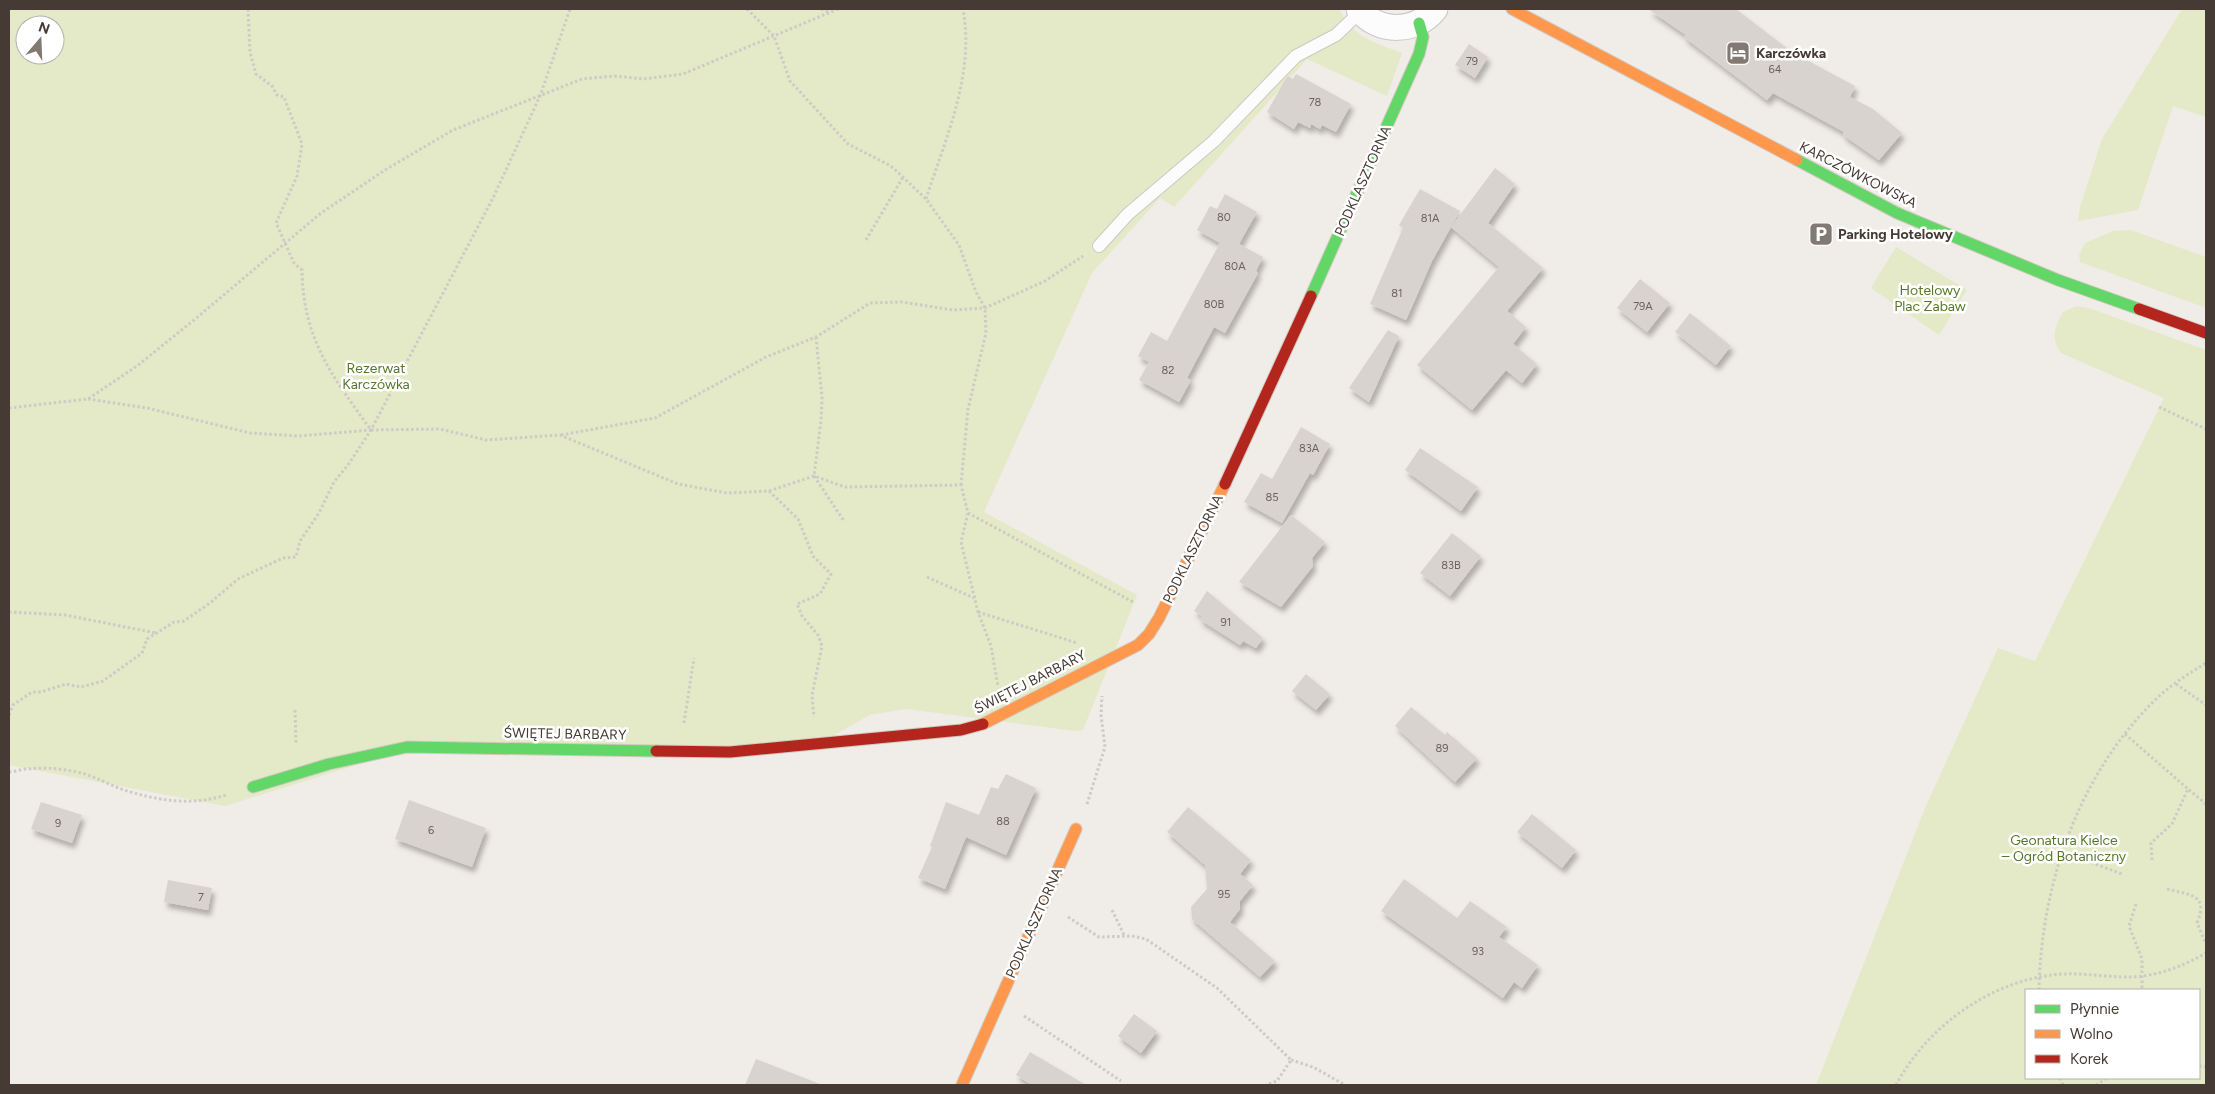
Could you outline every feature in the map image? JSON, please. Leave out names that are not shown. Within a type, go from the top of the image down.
[{"type":"street","name":"KARCZÓWKOWSKA","points":[[1512,9],[1897,213],[2058,280],[2206,333]]},
{"type":"street","points":[[1360,10],[1382,26],[1407,27],[1427,16]]},
{"type":"street","name":"PODKLASZTORNA","points":[[1116,656],[1138,645],[1149,634],[1159,618],[1242,450],[1419,54],[1427,16]]},
{"type":"street","name":"ŚWIĘTEJ BARBARY","points":[[253,787],[297,772],[375,752],[407,747],[730,752],[961,730],[979,726],[1116,656]]},
{"type":"street","name":"PODKLASZTORNA","points":[[962,1085],[1076,830]]},
{"type":"lane","points":[[1099,246],[1128,214],[1214,141],[1296,56],[1336,35],[1360,10]]},
{"type":"path","points":[[248,9],[250,52],[256,74],[272,86],[277,95],[284,97],[302,144],[297,176],[276,223],[294,263],[302,270],[304,305],[316,347],[345,394],[371,430]]},
{"type":"path","points":[[9,715],[13,705],[32,692],[41,692],[66,684],[81,687],[103,681],[142,653],[147,639],[174,622],[184,621],[210,603],[238,579],[283,558],[296,556],[300,541],[319,513],[334,482],[348,465],[371,430],[493,198],[540,96],[570,9]]},
{"type":"path","points":[[747,9],[774,36],[790,81],[848,144],[891,166],[926,199],[959,245],[976,292],[985,308],[986,333],[968,409],[962,485],[968,513],[961,542],[978,612],[991,646],[1002,713]]},
{"type":"path","points":[[821,9],[830,12]]},
{"type":"path","points":[[88,399],[137,366],[286,245],[321,213],[385,170],[453,130],[582,79],[614,76],[643,79],[683,74],[838,9]]},
{"type":"path","points":[[926,199],[962,90],[967,30],[963,9]]},
{"type":"path","points":[[866,240],[903,177]]},
{"type":"path","points":[[9,408],[88,399],[147,408],[250,433],[298,436],[371,430],[440,429],[486,440],[560,436],[655,418],[766,356],[816,337],[870,304],[902,302],[953,310],[985,308],[1045,281],[1099,246]]},
{"type":"path","points":[[816,337],[822,398],[814,476],[844,521]]},
{"type":"path","points":[[2159,407],[2206,429]]},
{"type":"path","points":[[560,436],[678,484],[727,493],[769,491],[814,476],[845,487],[962,485]]},
{"type":"path","points":[[769,491],[798,519],[813,556],[830,574],[820,594],[797,604],[802,616],[818,635],[822,646],[812,695],[817,745]]},
{"type":"path","points":[[968,513],[1122,594],[1159,618]]},
{"type":"path","points":[[927,576],[974,598]]},
{"type":"path","points":[[9,612],[65,615],[157,633]]},
{"type":"path","points":[[978,612],[1116,656],[1103,686],[1101,715],[1105,747],[1092,792],[1076,830]]},
{"type":"path","points":[[680,751],[694,658]]},
{"type":"path","points":[[2039,989],[2040,949],[2046,906],[2063,852],[2086,797],[2125,734],[2155,700],[2206,663]]},
{"type":"path","points":[[2176,684],[2206,705]]},
{"type":"path","points":[[295,710],[297,772]]},
{"type":"path","points":[[2125,734],[2206,804]]},
{"type":"path","points":[[9,773],[26,768],[82,773],[124,790],[187,803],[207,801],[253,787]]},
{"type":"path","points":[[2152,860],[2151,843],[2172,824],[2188,789]]},
{"type":"path","points":[[2063,852],[2122,874]]},
{"type":"path","points":[[2167,889],[2198,898],[2202,910],[2198,928],[2206,944]]},
{"type":"path","points":[[2136,904],[2129,926],[2142,960],[2142,989]]},
{"type":"path","points":[[1112,910],[1125,937]]},
{"type":"path","points":[[1077,923],[1098,937],[1146,939],[1217,988],[1291,1060],[1313,1067],[1345,1085]]},
{"type":"path","points":[[1896,1085],[1904,1070],[1943,1027],[1965,1009],[2004,986],[2040,976],[2082,974],[2143,976],[2170,970],[2206,953]]},
{"type":"path","points":[[1000,1001],[1121,1081]]},
{"type":"path","points":[[1266,1085],[1277,1081],[1291,1060]]},
{"type":"green space","name":"Rezerwat Karczówka","points":[[9,9],[1340,9],[1345,19],[1357,33],[1402,53],[1387,96],[1307,59],[1174,207],[1160,198],[1092,273],[984,512],[1137,595],[1083,730],[1075,731],[906,709],[870,715],[817,745],[421,745],[225,806],[9,765]]},
{"type":"green space","points":[[2182,9],[2206,9],[2206,117],[2173,106],[2138,210],[2078,221],[2080,207],[2102,139]]},
{"type":"green space","points":[[2131,230],[2206,257],[2206,308],[2080,262],[2079,255],[2085,243],[2113,231]]},
{"type":"green space","name":"Hotelowy Plac Zabaw","points":[[1896,247],[1967,290],[1939,335],[1871,288]]},
{"type":"green space","name":"Geonatura Kielce – Ogród Botaniczny","points":[[2076,306],[2089,308],[2206,350],[2206,1085],[1816,1085],[1925,808],[1998,648],[2035,661],[2164,398],[2061,353],[2055,338],[2058,322],[2063,312]]},
{"type":"building","points":[[1648,9],[1736,9],[1792,52],[1855,86],[1850,97],[1873,109],[1902,133],[1879,160],[1843,135],[1844,132],[1773,93],[1767,100],[1684,37],[1686,35]]},
{"type":"building","points":[[1469,44],[1488,57],[1475,78],[1455,65]]},
{"type":"building","points":[[1296,74],[1351,104],[1336,132],[1322,125],[1320,129],[1311,124],[1310,128],[1298,122],[1294,129],[1267,112],[1288,76],[1293,79]]},
{"type":"building","points":[[1495,168],[1515,184],[1488,223],[1543,268],[1507,311],[1526,327],[1513,344],[1537,364],[1522,383],[1506,370],[1472,410],[1417,365],[1499,267],[1451,227]]},
{"type":"building","points":[[1420,189],[1460,211],[1432,261],[1406,320],[1370,304],[1403,228],[1399,225]]},
{"type":"building","points":[[1225,194],[1257,212],[1239,244],[1263,257],[1256,271],[1258,273],[1225,333],[1214,327],[1187,378],[1191,380],[1179,402],[1139,380],[1149,362],[1138,356],[1151,332],[1167,341],[1220,243],[1197,230],[1210,206],[1217,209]]},
{"type":"building","points":[[1640,279],[1670,303],[1647,332],[1617,308]]},
{"type":"building","points":[[1690,313],[1731,346],[1716,365],[1675,332]]},
{"type":"building","points":[[1388,330],[1399,336],[1369,402],[1349,388]]},
{"type":"building","points":[[1301,427],[1330,444],[1313,475],[1310,473],[1282,523],[1244,502],[1261,473],[1272,479]]},
{"type":"building","points":[[1420,448],[1478,487],[1461,511],[1405,470]]},
{"type":"building","points":[[1291,515],[1325,542],[1312,558],[1313,566],[1281,607],[1239,582]]},
{"type":"building","points":[[1452,533],[1481,556],[1450,596],[1420,573]]},
{"type":"building","points":[[1207,591],[1263,638],[1256,648],[1243,641],[1240,645],[1199,619],[1202,616],[1194,611]]},
{"type":"building","points":[[1306,674],[1330,694],[1316,710],[1292,691]]},
{"type":"building","points":[[1411,707],[1445,735],[1447,732],[1477,758],[1455,782],[1395,726]]},
{"type":"building","points":[[1006,774],[1036,788],[1006,855],[966,837],[945,889],[918,878],[932,847],[930,846],[946,802],[979,815],[991,787],[998,789]]},
{"type":"building","points":[[409,800],[486,828],[472,867],[395,839]]},
{"type":"building","points":[[41,802],[82,815],[72,843],[31,829]]},
{"type":"building","points":[[1188,807],[1251,860],[1240,874],[1253,885],[1240,901],[1240,909],[1230,922],[1275,961],[1260,977],[1192,919],[1191,907],[1207,889],[1205,865],[1167,832]]},
{"type":"building","points":[[1532,814],[1576,850],[1562,868],[1517,832]]},
{"type":"building","points":[[1404,879],[1457,918],[1470,901],[1507,927],[1499,937],[1538,965],[1522,988],[1514,982],[1503,998],[1381,911]]},
{"type":"building","points":[[168,880],[212,888],[208,910],[164,902]]},
{"type":"building","points":[[1134,1014],[1157,1031],[1141,1053],[1118,1036]]},
{"type":"building","points":[[1030,1052],[1086,1085],[1032,1085],[1016,1075]]},
{"type":"building","points":[[756,1059],[820,1084],[745,1085]]},
{"type":"traffic: fast","points":[[1311,296],[1419,54],[1423,37],[1419,23]]},
{"type":"traffic: fast","points":[[1797,160],[1897,213],[2058,280],[2139,309]]},
{"type":"traffic: fast","points":[[253,787],[329,764],[407,747],[656,751]]},
{"type":"traffic: slow","points":[[1512,9],[1797,160]]},
{"type":"traffic: slow","points":[[983,724],[1138,645],[1149,634],[1159,618],[1225,484]]},
{"type":"traffic: slow","points":[[962,1085],[1076,829]]},
{"type":"traffic: jam","points":[[1225,484],[1311,296]]},
{"type":"traffic: jam","points":[[2139,309],[2206,333]]},
{"type":"traffic: jam","points":[[656,751],[730,752],[961,730],[983,724]]},
{"type":"place","name":"Karczówka","points":[[1738,53]]},
{"type":"place","name":"Parking Hotelowy","points":[[1821,234]]}]
